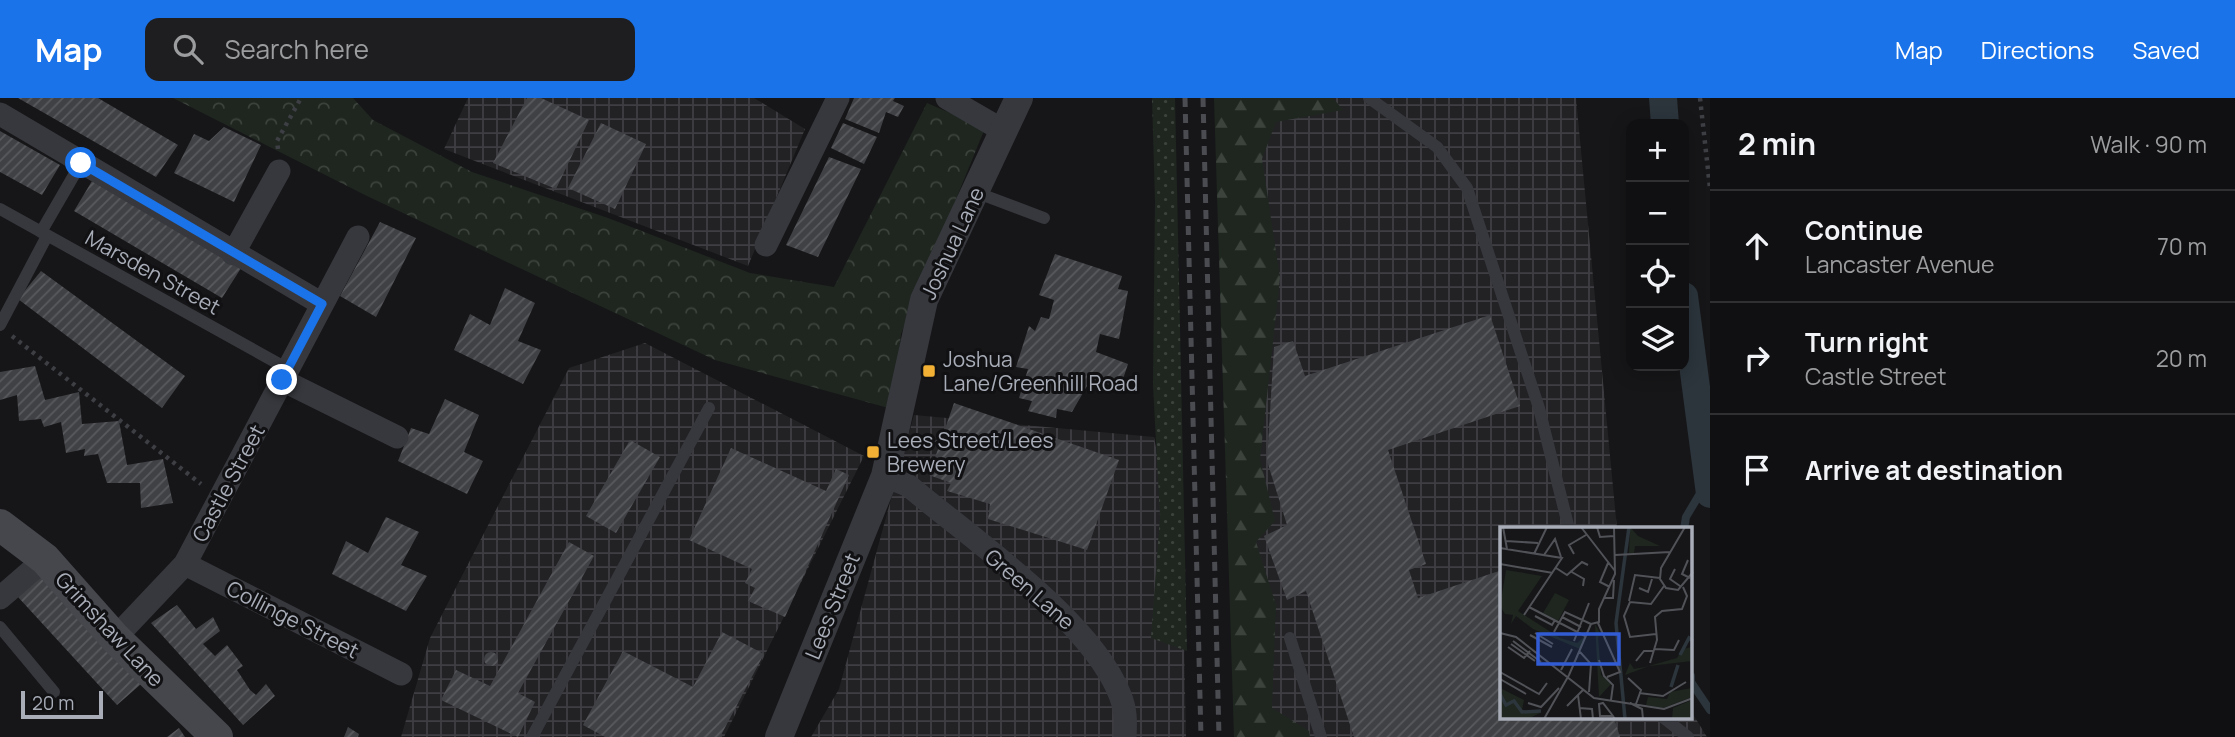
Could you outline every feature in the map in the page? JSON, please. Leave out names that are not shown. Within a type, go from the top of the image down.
[{"type":"main road","name":"Grimshaw Lane","points":[[0,525],[45,559],[115,638],[217,737]]},
{"type":"street","points":[[766,245],[838,98]]},
{"type":"street","points":[[947,98],[1004,131]]},
{"type":"street","name":"Joshua Lane","points":[[885,475],[924,300],[1019,98]]},
{"type":"street","points":[[0,114],[233,254],[322,304]]},
{"type":"street","points":[[233,254],[279,171]]},
{"type":"street","name":"Castle Street","points":[[115,638],[185,564],[358,237]]},
{"type":"street","points":[[285,374],[397,437]]},
{"type":"street","name":"Lees Street","points":[[779,737],[885,475]]},
{"type":"street","name":"Green Lane","points":[[885,475],[909,486],[1046,600],[1082,635],[1120,694],[1126,717],[1125,737]]},
{"type":"street","points":[[0,598],[45,559]]},
{"type":"street","name":"Collinge Street","points":[[185,564],[401,674]]},
{"type":"lane","points":[[1368,98],[1437,147],[1467,188],[1539,408],[1569,527]]},
{"type":"lane","points":[[1,327],[44,234],[81,163]]},
{"type":"lane","points":[[975,192],[1044,218]]},
{"type":"lane","name":"Marsden Street","points":[[0,209],[285,374]]},
{"type":"lane","points":[[532,737],[709,408]]},
{"type":"lane","points":[[0,626],[54,692]]},
{"type":"lane","points":[[1290,638],[1321,737]]},
{"type":"lane","points":[[1667,720],[1688,737]]},
{"type":"path","points":[[277,141],[301,98]]},
{"type":"path","points":[[1700,98],[1710,188]]},
{"type":"path","points":[[1,327],[219,499]]},
{"type":"shaded area","points":[[468,98],[754,98],[805,129],[748,266],[444,149]]},
{"type":"shaded area","points":[[1295,98],[1576,98],[1617,527],[1500,527],[1500,720],[1692,720],[1692,713],[1707,737],[1250,737],[1256,116]]},
{"type":"shaded area","points":[[645,343],[864,456],[724,737],[401,737],[430,638],[569,368]]},
{"type":"shaded area","points":[[914,415],[1154,437],[1183,592],[1186,737],[811,737],[839,689]]},
{"type":"green space","points":[[173,98],[353,98],[373,120],[472,172],[608,218],[750,273],[834,287],[927,103],[985,128],[901,334],[892,409],[715,360],[367,196]]},
{"type":"green space","points":[[1152,98],[1175,98],[1187,651],[1151,638],[1160,516],[1153,385],[1155,201]]},
{"type":"green space","points":[[1214,98],[1333,98],[1343,110],[1276,122],[1262,159],[1280,278],[1260,459],[1275,521],[1256,542],[1276,605],[1272,708],[1309,731],[1310,737],[1234,737]]},
{"type":"building","points":[[18,98],[98,98],[178,145],[156,177]]},
{"type":"building","points":[[527,98],[541,98],[589,120],[556,189],[493,163]]},
{"type":"building","points":[[854,98],[895,98],[893,101],[904,106],[898,117],[886,112],[879,133],[845,119]]},
{"type":"building","points":[[601,123],[646,144],[615,209],[568,188]]},
{"type":"building","points":[[843,123],[877,137],[864,164],[831,148]]},
{"type":"building","points":[[224,127],[261,145],[234,202],[174,173],[194,134],[209,141]]},
{"type":"building","points":[[0,131],[60,165],[42,195],[0,172]]},
{"type":"building","points":[[829,157],[861,169],[818,257],[786,245]]},
{"type":"building","points":[[92,181],[243,265],[222,298],[74,211]]},
{"type":"building","points":[[380,222],[416,238],[376,317],[340,296]]},
{"type":"building","points":[[1055,254],[1122,276],[1118,289],[1128,291],[1119,339],[1100,334],[1096,352],[1128,364],[1120,388],[1091,379],[1072,412],[1057,409],[1056,418],[1028,411],[1032,401],[1019,398],[1028,369],[1016,367],[1029,326],[1035,331],[1041,317],[1049,319],[1054,300],[1039,295]]},
{"type":"building","points":[[41,271],[185,376],[162,408],[18,299]]},
{"type":"building","points":[[505,288],[535,303],[518,341],[541,350],[523,384],[454,350],[470,314],[490,325]]},
{"type":"building","points":[[1490,315],[1520,406],[1388,450],[1426,564],[1409,570],[1418,598],[1500,571],[1500,720],[1615,720],[1620,737],[1354,737],[1306,591],[1287,600],[1264,536],[1287,525],[1267,461],[1274,347],[1293,341],[1305,376]]},
{"type":"building","points":[[35,366],[45,400],[79,392],[82,424],[119,421],[127,465],[163,459],[173,503],[141,508],[140,483],[107,483],[98,454],[84,456],[85,449],[66,453],[61,422],[44,427],[41,419],[19,421],[17,395],[0,400],[0,372]]},
{"type":"building","points":[[445,399],[479,415],[464,452],[483,461],[467,494],[398,461],[411,428],[429,434]]},
{"type":"building","points":[[954,403],[1119,460],[1087,550],[988,519],[990,504],[947,491],[951,483],[929,475]]},
{"type":"building","points":[[630,440],[660,457],[616,533],[586,516]]},
{"type":"building","points":[[731,448],[826,491],[836,469],[849,475],[785,617],[748,601],[755,588],[745,583],[752,569],[689,540]]},
{"type":"building","points":[[386,517],[419,532],[401,565],[427,576],[406,611],[332,574],[346,541],[368,553]]},
{"type":"building","points":[[569,542],[594,556],[518,693],[535,702],[518,737],[441,700],[456,670],[490,686]]},
{"type":"building","points":[[43,573],[141,684],[117,705],[18,597]]},
{"type":"building","points":[[177,605],[196,629],[213,617],[220,631],[203,644],[215,656],[227,645],[243,666],[237,670],[250,690],[256,695],[266,684],[275,696],[243,725],[151,623]]},
{"type":"building","points":[[722,632],[764,654],[720,737],[605,737],[583,725],[623,651],[693,687]]},
{"type":"building","points":[[488,652],[494,652],[498,659],[494,666],[488,666],[484,662],[484,656]]},
{"type":"building","points":[[348,727],[359,734],[358,737],[344,737]]},
{"type":"building","points":[[179,728],[185,737],[167,737]]},
{"type":"waterway","points":[[1663,98],[1665,119]]},
{"type":"waterway","points":[[1686,308],[1710,494]]},
{"type":"waterway","points":[[1684,527],[1686,517],[1708,480]]},
{"type":"waterway","points":[[1692,683],[1710,710]]},
{"type":"railway","points":[[1185,98],[1201,737]]},
{"type":"railway","points":[[1203,98],[1219,737]]},
{"type":"place","name":"Joshua Lane/Greenhill Road","points":[[929,371]]},
{"type":"place","name":"Lees Street/Lees Brewery","points":[[873,452]]},
{"type":"route","points":[[81,163],[322,304],[282,380]]}]
